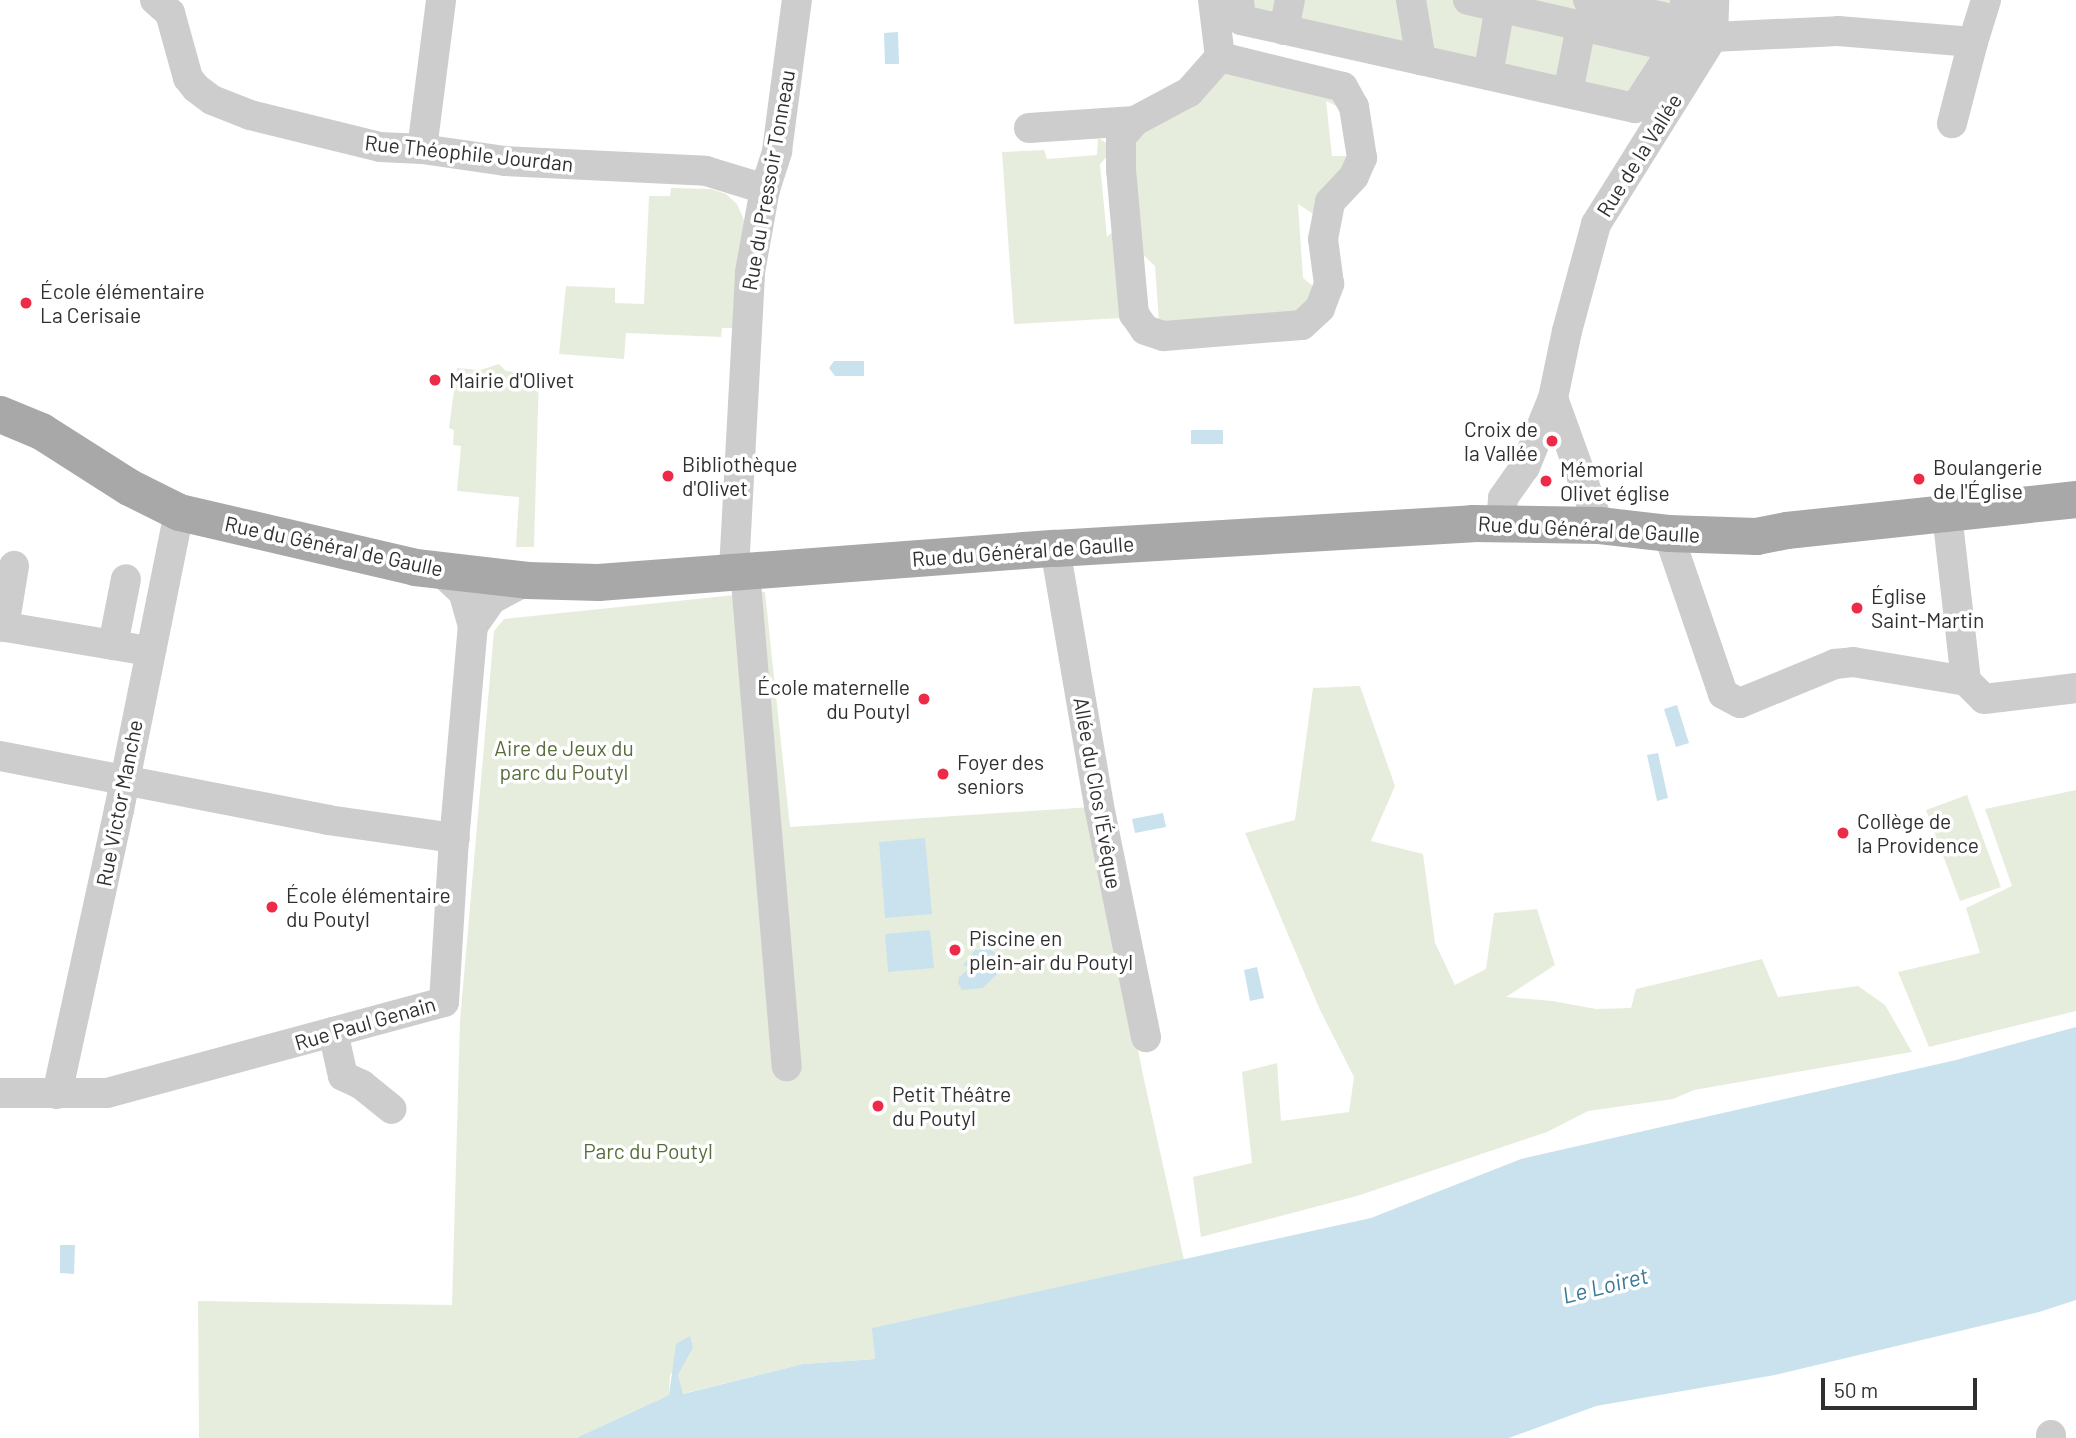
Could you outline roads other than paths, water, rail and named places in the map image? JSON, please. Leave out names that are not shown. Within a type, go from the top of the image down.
[{"type":"main road","name":"Rue du Général de Gaulle","points":[[0,414],[41,431],[129,487],[179,512],[415,567],[527,580],[598,582],[1055,548],[1502,523],[1599,525],[1668,533],[1756,536],[1786,530],[2076,499]]},
{"type":"street","points":[[422,149],[441,0]]},
{"type":"street","name":"Rue du Pressoir Tonneau","points":[[787,1066],[739,570],[750,272],[765,189],[776,150],[797,0]]},
{"type":"street","points":[[1213,0],[1220,57],[1189,92],[1135,121],[1121,137],[1121,169],[1135,314],[1145,330],[1164,336],[1302,326],[1320,309],[1329,285],[1323,239],[1330,202],[1354,176],[1362,158],[1354,107],[1343,86],[1220,57]]},
{"type":"street","points":[[1239,0],[1241,20],[1635,107],[1681,23],[1596,8],[1500,7],[1468,0]]},
{"type":"street","points":[[1284,30],[1290,0]]},
{"type":"street","points":[[1391,0],[1410,58]]},
{"type":"street","points":[[1410,58],[1411,0]]},
{"type":"street","points":[[1714,0],[1713,37],[1838,31],[1973,42]]},
{"type":"street","points":[[1952,123],[1986,0]]},
{"type":"street","name":"Rue Théophile Jourdan","points":[[170,4],[188,78],[212,100],[250,115],[380,147],[422,149],[505,161],[706,171],[765,189]]},
{"type":"street","points":[[1488,75],[1500,7]]},
{"type":"street","points":[[1568,93],[1596,8]]},
{"type":"street","name":"Rue de la Vallée","points":[[1502,523],[1503,498],[1525,467],[1553,398],[1567,331],[1596,224],[1713,37]]},
{"type":"street","points":[[1028,128],[1135,121]]},
{"type":"street","points":[[1553,398],[1599,525]]},
{"type":"street","name":"Rue Victor Manche","points":[[57,1094],[179,512]]},
{"type":"street","points":[[1947,514],[1966,681]]},
{"type":"street","points":[[1668,533],[1723,694],[1740,704],[1835,664],[1853,662],[1966,681],[1984,699],[2076,688]]},
{"type":"street","name":"Allée du Clos l'Évêque","points":[[1055,548],[1100,806],[1146,1037]]},
{"type":"street","points":[[13,566],[2,627],[149,651]]},
{"type":"street","name":"Rue Paul Genain","points":[[0,1093],[107,1093],[444,1002],[473,626],[463,593],[439,570]]},
{"type":"street","points":[[113,645],[126,579]]},
{"type":"street","points":[[473,626],[492,599],[527,580]]},
{"type":"street","points":[[0,756],[125,778],[328,820],[456,829]]},
{"type":"street","points":[[421,811],[456,829]]},
{"type":"street","points":[[333,1032],[343,1076],[362,1085],[392,1109]]},
{"type":"water","points":[[898,32],[899,64],[885,64],[884,33]]},
{"type":"water","points":[[834,361],[864,361],[864,376],[835,376],[829,368]]},
{"type":"water","points":[[1191,430],[1223,430],[1223,444],[1191,444]]},
{"type":"water","points":[[1677,705],[1689,743],[1676,747],[1664,709]]},
{"type":"water","points":[[1658,753],[1668,798],[1657,801],[1647,755]]},
{"type":"water","points":[[1163,813],[1166,827],[1135,833],[1132,819]]},
{"type":"water","points":[[925,838],[932,914],[885,918],[879,842]]},
{"type":"water","points":[[930,930],[934,968],[888,972],[885,934]]},
{"type":"water","points":[[975,950],[991,950],[998,955],[1000,971],[983,988],[962,990],[958,983],[959,977],[970,968],[963,965]]},
{"type":"water","points":[[1257,967],[1264,998],[1250,1001],[1244,970]]},
{"type":"water","name":"Le Loiret","points":[[2076,1027],[2076,1300],[2039,1312],[1775,1375],[1596,1406],[1509,1438],[576,1438],[669,1395],[676,1344],[690,1336],[693,1348],[678,1375],[683,1394],[803,1364],[875,1359],[872,1328],[1371,1218],[1521,1159],[1956,1060]]},
{"type":"water","points":[[60,1245],[75,1245],[74,1274],[60,1273]]},
{"type":"place","name":"École élémentaire La Cerisaie","points":[[26,303]]},
{"type":"place","name":"Mairie d'Olivet","points":[[435,380]]},
{"type":"place","name":"Croix de la Vallée","points":[[1552,441]]},
{"type":"place","name":"Bibliothèque d'Olivet","points":[[668,476]]},
{"type":"place","name":"Boulangerie de l'Église","points":[[1919,479]]},
{"type":"place","name":"Mémorial Olivet église","points":[[1546,481]]},
{"type":"place","name":"Église Saint-Martin","points":[[1857,608]]},
{"type":"place","name":"École maternelle du Poutyl","points":[[924,699]]},
{"type":"place","name":"Foyer des seniors","points":[[943,774]]},
{"type":"place","name":"Collège de la Providence","points":[[1843,833]]},
{"type":"place","name":"École élémentaire du Poutyl","points":[[272,907]]},
{"type":"place","name":"Piscine en plein-air du Poutyl","points":[[955,950]]},
{"type":"place","name":"Petit Théâtre du Poutyl","points":[[878,1106]]},
{"type":"park label","name":"Aire de Jeux du parc du Poutyl","points":[[564,760]]},
{"type":"park label","name":"Parc du Poutyl","points":[[648,1151]]}]
